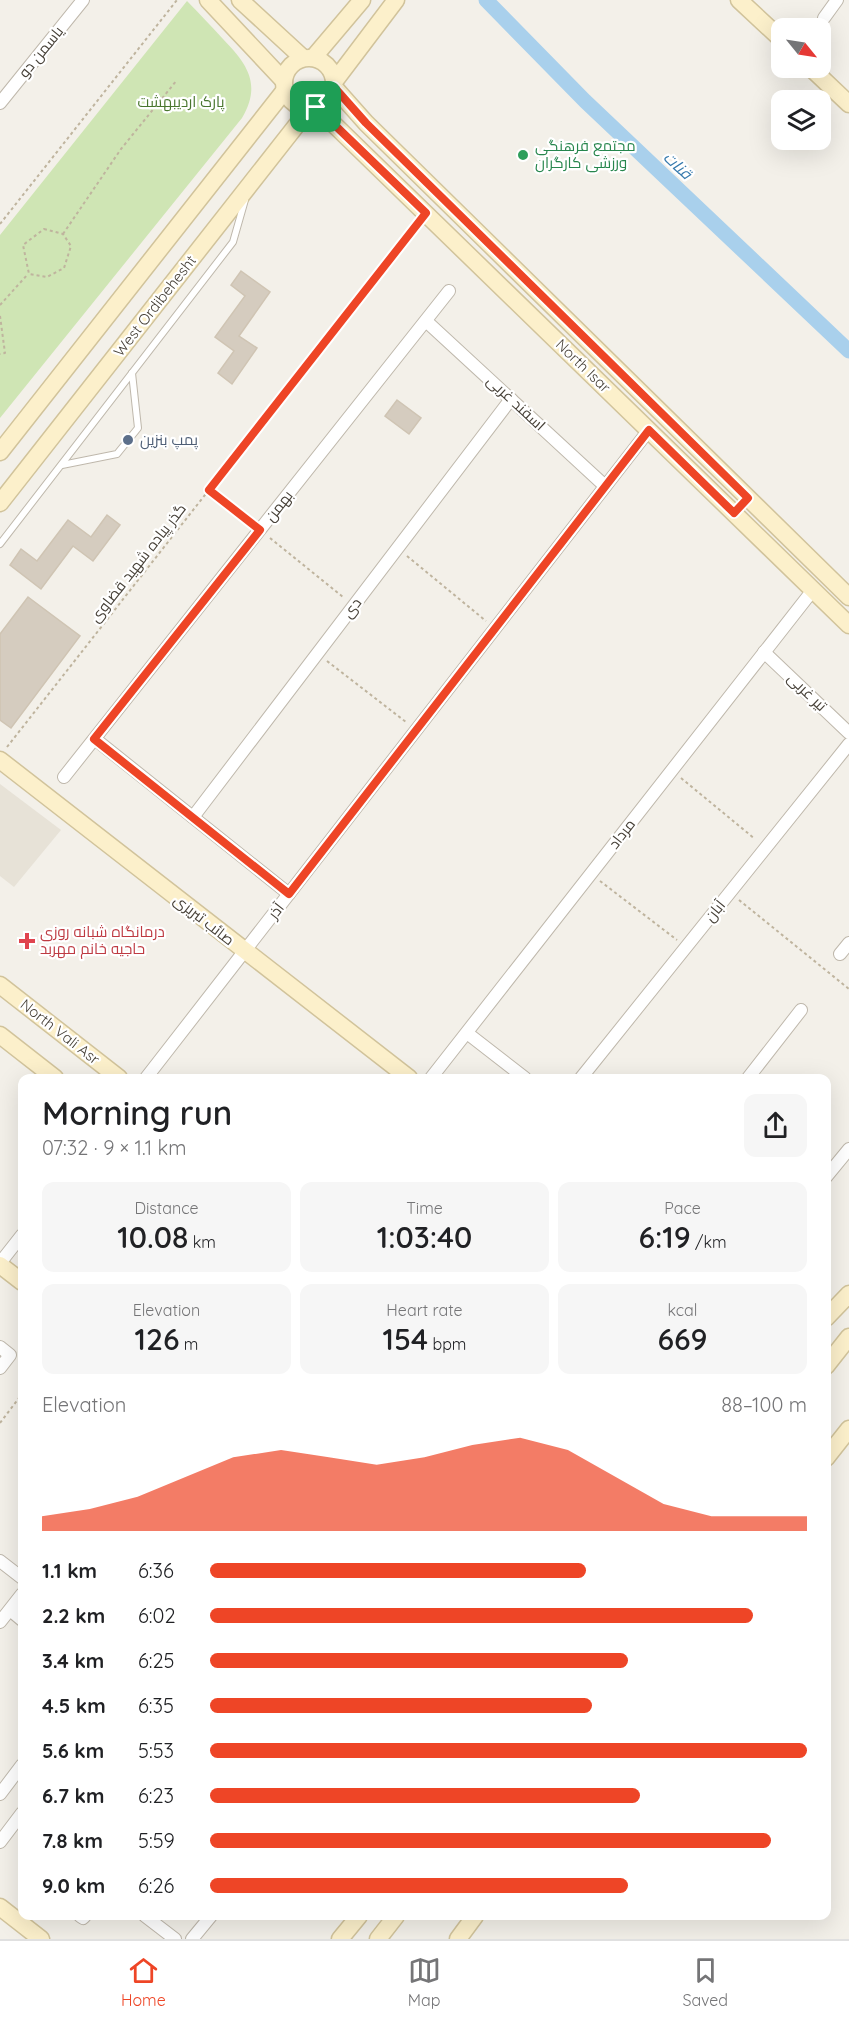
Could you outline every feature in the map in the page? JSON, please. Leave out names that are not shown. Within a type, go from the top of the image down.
[{"type":"main road","points":[[208,0],[284,85],[292,101],[297,105],[313,108],[328,100],[334,84],[396,0]]},
{"type":"main road","points":[[240,0],[308,58],[328,66],[334,84]]},
{"type":"main road","points":[[284,85],[290,66],[308,58],[362,0]]},
{"type":"main road","points":[[739,0],[771,30]]},
{"type":"main road","points":[[822,78],[849,104]]},
{"type":"main road","name":"North Isar","points":[[334,84],[366,123],[849,597]]},
{"type":"main road","name":"West Ordibehesht","points":[[0,452],[284,85]]},
{"type":"main road","name":"West Ordibehesht","points":[[0,503],[313,108]]},
{"type":"main road","name":"North Isar","points":[[313,108],[426,213],[849,626]]},
{"type":"main road","points":[[734,513],[748,498]]},
{"type":"main road","name":"صائب تبریزی","points":[[4,754],[244,951],[405,1074]]},
{"type":"main road","name":"North Vali Asr","points":[[0,985],[114,1074]]},
{"type":"main road","points":[[0,1035],[50,1074]]},
{"type":"main road","points":[[0,1264],[18,1279]]},
{"type":"main road","points":[[831,1313],[849,1294]]},
{"type":"main road","points":[[831,1360],[849,1337]]},
{"type":"main road","points":[[831,1452],[849,1429]]},
{"type":"main road","points":[[0,1907],[41,1939]]},
{"type":"main road","points":[[340,1939],[356,1920]]},
{"type":"main road","points":[[370,1939],[381,1920]]},
{"type":"main road","points":[[378,1939],[393,1920]]},
{"type":"main road","points":[[458,1939],[472,1920]]},
{"type":"street","name":"یاسمن دو","points":[[0,103],[82,0]]},
{"type":"street","points":[[824,18],[837,0]]},
{"type":"street","name":"بهمن","points":[[64,777],[449,291]]},
{"type":"street","name":"اسفند غربی","points":[[426,321],[605,486]]},
{"type":"street","name":"دی","points":[[193,817],[511,399]]},
{"type":"street","name":"آذر","points":[[149,1074],[649,430]]},
{"type":"street","name":"مرداد","points":[[434,1074],[813,590]]},
{"type":"street","name":"تیر غربی","points":[[764,652],[849,733]]},
{"type":"street","points":[[94,739],[289,894]]},
{"type":"street","name":"آبان","points":[[585,1074],[849,744]]},
{"type":"street","points":[[840,954],[849,943]]},
{"type":"street","points":[[751,1074],[801,1010]]},
{"type":"street","points":[[467,1033],[520,1074]]},
{"type":"street","points":[[831,1171],[849,1149]]},
{"type":"street","points":[[0,1264],[18,1240]]},
{"type":"street","points":[[0,1347],[10,1354],[0,1368]]},
{"type":"street","points":[[0,1561],[18,1575]]},
{"type":"street","points":[[0,1622],[18,1599]]},
{"type":"street","points":[[10,1610],[18,1617]]},
{"type":"street","points":[[0,1794],[18,1770]]},
{"type":"street","points":[[0,1842],[18,1821]]},
{"type":"street","points":[[151,1920],[175,1939]]},
{"type":"street","points":[[192,1939],[208,1920]]},
{"type":"lane","points":[[0,544],[232,242],[250,186]]},
{"type":"lane","points":[[61,465],[117,454],[138,428],[132,373]]},
{"type":"path","points":[[0,224],[177,0]]},
{"type":"path","points":[[63,234],[121,148],[177,80]]},
{"type":"path","name":"گذر پیاده شهید قضاوی","points":[[4,754],[426,213]]},
{"type":"path","points":[[44,229],[63,234],[71,246],[64,268],[47,277],[29,274],[23,245],[44,229]]},
{"type":"path","points":[[0,305],[29,274]]},
{"type":"path","points":[[0,316],[5,353],[0,354]]},
{"type":"path","points":[[209,490],[354,606]]},
{"type":"path","points":[[398,548],[495,628]]},
{"type":"path","points":[[318,653],[416,730]]},
{"type":"path","points":[[671,771],[766,847]]},
{"type":"path","points":[[590,874],[687,947]]},
{"type":"path","points":[[730,893],[849,989]]},
{"type":"path","points":[[0,1423],[18,1399]]},
{"type":"shaded area","points":[[0,784],[61,830],[14,887],[0,876]]},
{"type":"green space","name":"پارک اردیبهشت","points":[[187,1],[232,48],[245,66],[251,85],[248,106],[242,118],[0,418],[0,235]]},
{"type":"building","points":[[241,271],[270,292],[239,336],[257,348],[232,384],[218,373],[234,351],[215,337],[245,296],[231,285]]},
{"type":"building","points":[[397,400],[421,418],[409,434],[385,416]]},
{"type":"building","points":[[107,515],[120,525],[93,561],[73,546],[41,589],[10,565],[21,549],[37,561],[68,520],[91,537]]},
{"type":"building","points":[[28,597],[80,636],[11,728],[0,720],[0,634]]},
{"type":"waterway","name":"قنات","points":[[486,0],[585,101],[849,351]]},
{"type":"place","name":"مجتمع فرهنگی ورزشی کارگران","points":[[523,155]]},
{"type":"place","name":"پمپ بنزین","points":[[128,440]]},
{"type":"place","name":"درمانگاه شبانه‌ روزی حاجیه‌ خانم مهربد","points":[[27,941]]},
{"type":"route","points":[[334,87],[366,123],[748,498],[734,513],[649,430],[289,894],[94,739],[260,530],[209,490],[426,213],[316,107],[328,100],[334,87]]}]
